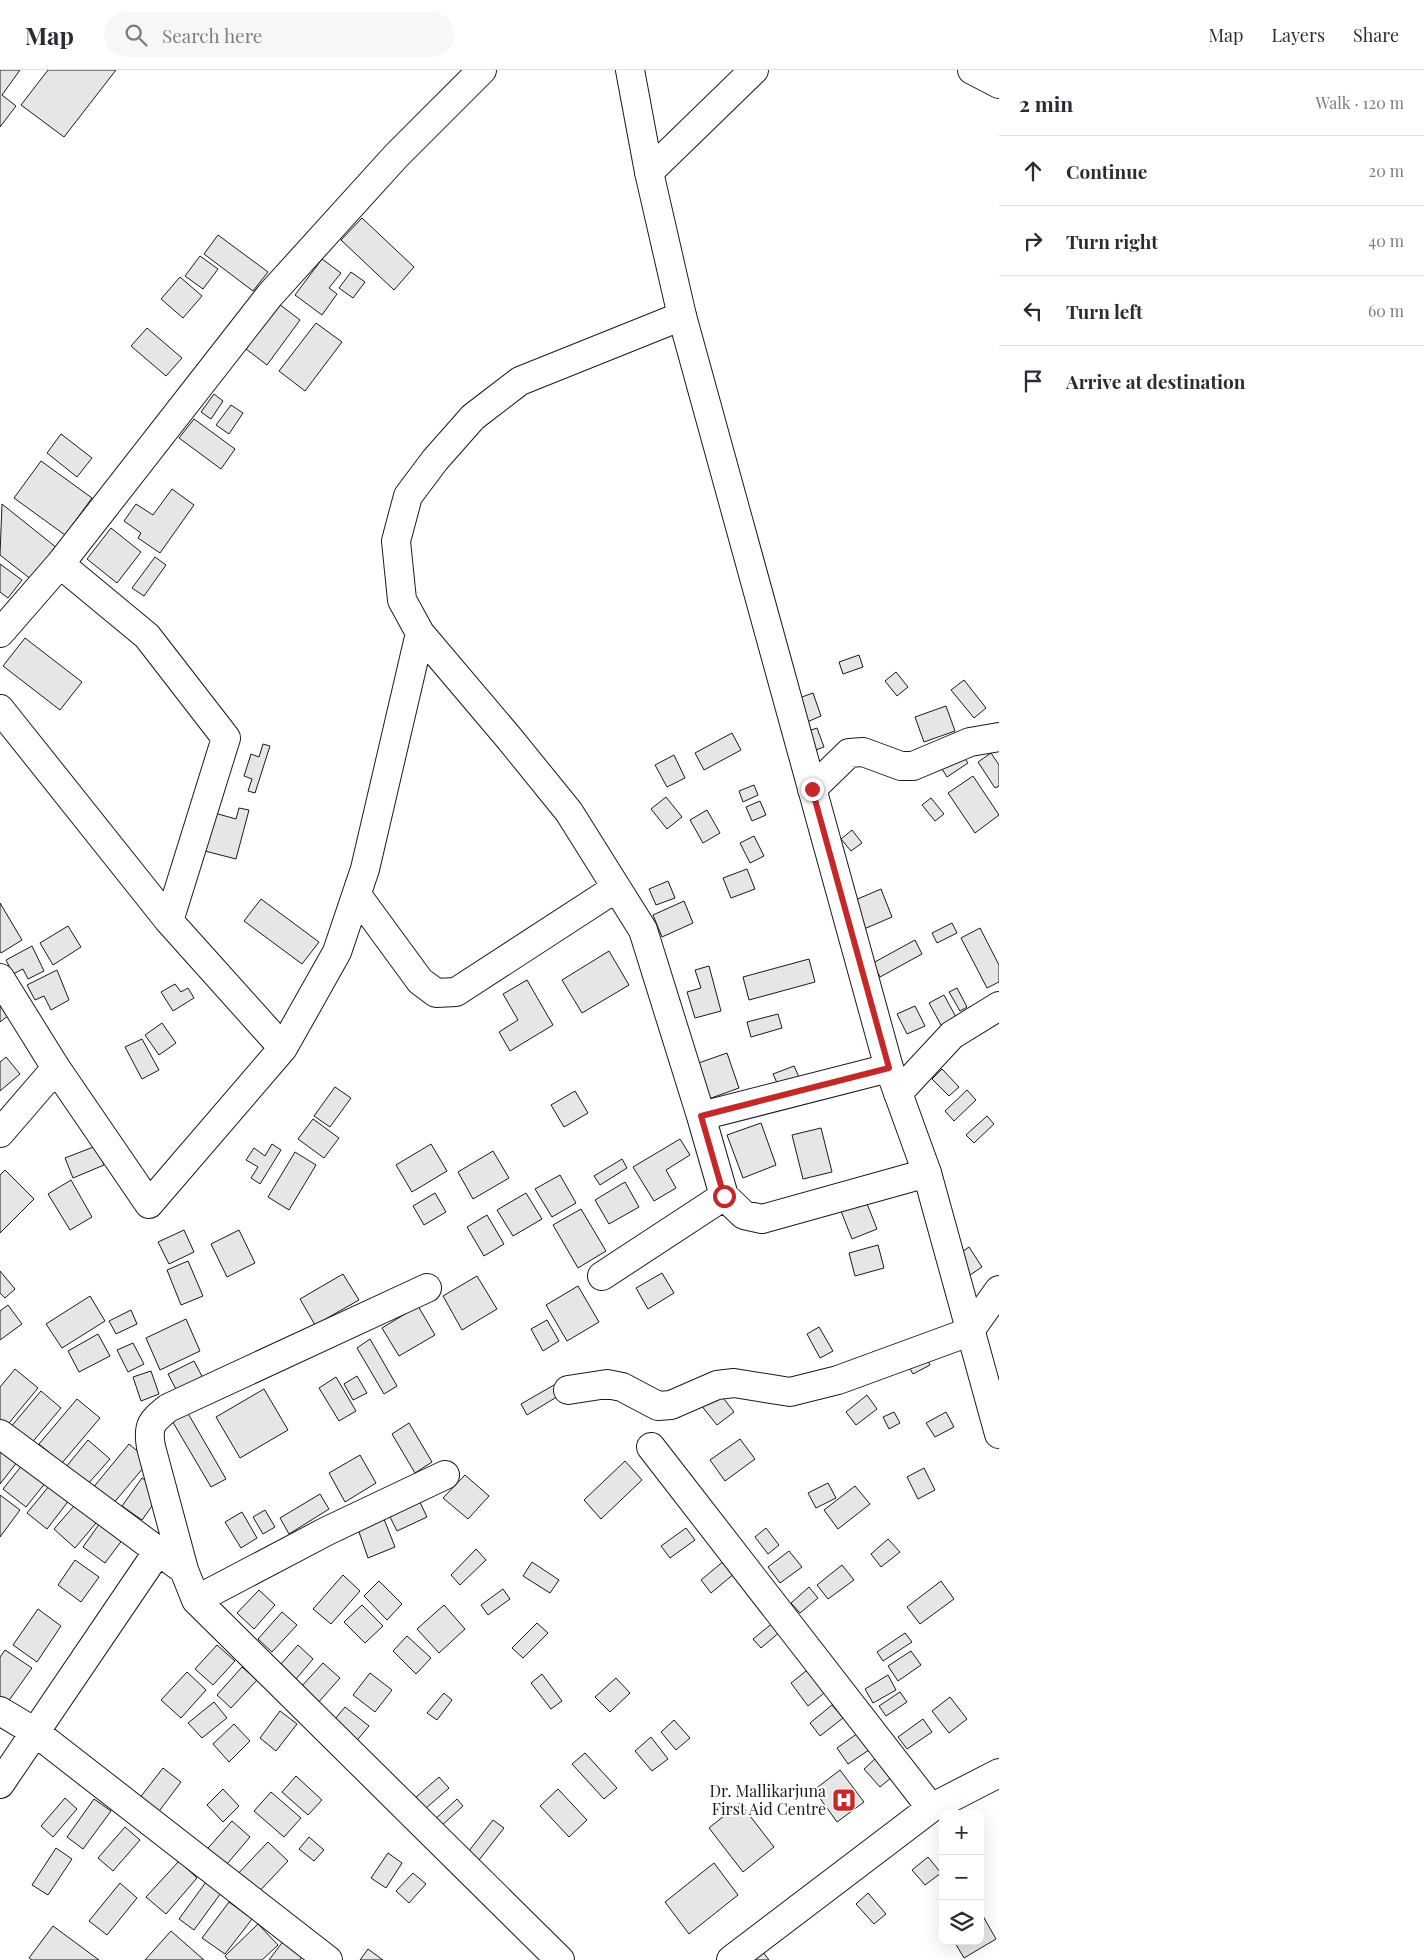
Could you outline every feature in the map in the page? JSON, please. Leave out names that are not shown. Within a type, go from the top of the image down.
[{"type":"street","points":[[0,634],[60,564],[270,295],[396,156],[482,70]]},
{"type":"street","points":[[630,70],[649,172],[682,316],[894,1081],[926,1173],[999,1434]]},
{"type":"street","points":[[649,172],[754,70]]},
{"type":"street","points":[[972,70],[999,84]]},
{"type":"street","points":[[682,316],[520,381],[474,418],[435,460],[408,496],[396,541],[402,600],[420,633],[569,812],[643,930],[724,1196],[744,1214],[762,1219],[926,1173]]},
{"type":"street","points":[[60,564],[147,636],[226,738],[169,921]]},
{"type":"street","points":[[0,978],[56,1068],[150,1204],[283,1048],[337,952],[365,869],[420,633]]},
{"type":"street","points":[[0,708],[169,921],[283,1048]]},
{"type":"street","points":[[812,789],[850,754],[863,752],[901,766],[913,766],[970,742],[999,737]]},
{"type":"street","points":[[357,894],[420,981],[436,993],[456,992],[616,888]]},
{"type":"street","points":[[701,1116],[894,1081],[952,1035],[999,1006]]},
{"type":"street","points":[[0,1133],[56,1068]]},
{"type":"street","points":[[602,1276],[724,1196]]},
{"type":"street","points":[[427,1288],[168,1408],[152,1421],[149,1434],[151,1447],[184,1570],[196,1600],[560,1960]]},
{"type":"street","points":[[568,1390],[607,1384],[622,1387],[658,1406],[671,1405],[716,1385],[734,1383],[771,1391],[790,1392],[838,1380],[969,1332],[999,1290]]},
{"type":"street","points":[[0,1434],[184,1570]]},
{"type":"street","points":[[651,1447],[931,1808]]},
{"type":"street","points":[[196,1600],[328,1531],[445,1474]]},
{"type":"street","points":[[0,1784],[158,1552]]},
{"type":"street","points":[[0,1711],[35,1732],[328,1960]]},
{"type":"street","points":[[731,1960],[931,1808],[999,1773]]},
{"type":"building","points":[[0,70],[20,70],[2,95],[16,106],[0,127]]},
{"type":"building","points":[[48,70],[116,70],[64,137],[21,105]]},
{"type":"building","points":[[362,218],[414,267],[394,290],[341,240]]},
{"type":"building","points":[[218,235],[268,272],[253,291],[204,254]]},
{"type":"building","points":[[200,256],[218,269],[203,289],[185,276]]},
{"type":"building","points":[[322,259],[341,273],[329,288],[337,294],[322,315],[295,295]]},
{"type":"building","points":[[351,272],[365,282],[353,298],[339,288]]},
{"type":"building","points":[[180,277],[202,296],[183,318],[161,299]]},
{"type":"building","points":[[279,304],[300,320],[267,365],[246,349]]},
{"type":"building","points":[[316,323],[342,342],[305,391],[279,371]]},
{"type":"building","points":[[147,328],[182,358],[166,376],[131,346]]},
{"type":"building","points":[[214,394],[223,401],[211,419],[201,412]]},
{"type":"building","points":[[231,405],[243,413],[229,434],[216,425]]},
{"type":"building","points":[[194,419],[235,449],[221,469],[179,438]]},
{"type":"building","points":[[61,434],[92,458],[77,477],[47,453]]},
{"type":"building","points":[[41,461],[92,498],[65,535],[14,498]]},
{"type":"building","points":[[172,489],[194,505],[160,553],[138,538],[141,533],[124,521],[136,504],[153,515]]},
{"type":"building","points":[[2,504],[57,548],[32,580],[0,555]]},
{"type":"building","points":[[111,528],[141,552],[117,583],[87,559]]},
{"type":"building","points":[[155,557],[166,565],[144,596],[132,588]]},
{"type":"building","points":[[0,564],[22,580],[8,598],[0,592]]},
{"type":"building","points":[[25,638],[82,682],[60,710],[3,666]]},
{"type":"building","points":[[859,655],[863,667],[843,674],[839,662]]},
{"type":"building","points":[[896,672],[908,687],[897,696],[885,681]]},
{"type":"building","points":[[964,680],[986,708],[974,718],[951,690]]},
{"type":"building","points":[[813,693],[821,716],[807,722],[799,698]]},
{"type":"building","points":[[946,706],[955,731],[924,742],[915,717]]},
{"type":"building","points":[[817,728],[824,747],[799,756],[802,733]]},
{"type":"building","points":[[732,733],[741,750],[704,770],[695,753]]},
{"type":"building","points":[[263,744],[270,746],[255,793],[248,791],[252,779],[244,776],[251,754],[259,757]]},
{"type":"building","points":[[960,751],[968,763],[947,777],[939,764]]},
{"type":"building","points":[[991,753],[999,765],[999,786],[995,788],[978,762]]},
{"type":"building","points":[[674,755],[685,778],[667,787],[655,765]]},
{"type":"building","points":[[973,776],[999,815],[975,833],[948,793]]},
{"type":"building","points":[[754,785],[758,795],[743,802],[739,791]]},
{"type":"building","points":[[666,797],[682,817],[667,829],[651,809]]},
{"type":"building","points":[[931,798],[944,814],[935,821],[922,805]]},
{"type":"building","points":[[760,801],[766,815],[752,821],[746,807]]},
{"type":"building","points":[[239,808],[249,810],[236,859],[201,850],[211,812],[236,819]]},
{"type":"building","points":[[707,810],[720,833],[703,843],[690,820]]},
{"type":"building","points":[[852,830],[862,843],[851,851],[841,839]]},
{"type":"building","points":[[754,836],[764,856],[750,863],[740,843]]},
{"type":"building","points":[[747,869],[755,889],[731,898],[723,878]]},
{"type":"building","points":[[668,881],[675,898],[656,905],[649,889]]},
{"type":"building","points":[[881,889],[892,917],[857,932],[846,904]]},
{"type":"building","points":[[261,899],[319,942],[302,964],[244,921]]},
{"type":"building","points":[[684,901],[693,923],[662,937],[653,915]]},
{"type":"building","points":[[0,903],[22,940],[1,953],[0,951]]},
{"type":"building","points":[[952,923],[957,933],[937,943],[932,933]]},
{"type":"building","points":[[68,926],[81,947],[53,965],[40,943]]},
{"type":"building","points":[[980,928],[999,965],[999,982],[987,988],[961,938]]},
{"type":"building","points":[[915,940],[922,954],[880,977],[873,963]]},
{"type":"building","points":[[32,946],[44,971],[28,979],[23,969],[13,974],[6,960]]},
{"type":"building","points":[[609,951],[629,985],[582,1013],[562,980]]},
{"type":"building","points":[[809,959],[815,982],[749,1000],[743,977]]},
{"type":"building","points":[[709,966],[721,1011],[695,1018],[687,992],[701,988],[695,970]]},
{"type":"building","points":[[57,970],[69,1000],[51,1010],[44,996],[35,1000],[27,985]]},
{"type":"building","points":[[527,980],[553,1025],[510,1051],[499,1032],[518,1020],[503,994]]},
{"type":"building","points":[[175,984],[181,992],[188,988],[194,998],[173,1011],[161,992]]},
{"type":"building","points":[[957,988],[967,1007],[960,1011],[949,992]]},
{"type":"building","points":[[0,995],[13,1012],[0,1022]]},
{"type":"building","points":[[944,995],[956,1017],[941,1025],[929,1003]]},
{"type":"building","points":[[915,1006],[925,1026],[907,1034],[897,1014]]},
{"type":"building","points":[[778,1014],[782,1028],[751,1037],[747,1022]]},
{"type":"building","points":[[162,1023],[176,1043],[159,1055],[145,1035]]},
{"type":"building","points":[[142,1039],[159,1070],[142,1079],[125,1047]]},
{"type":"building","points":[[727,1053],[739,1088],[703,1101],[690,1066]]},
{"type":"building","points":[[6,1057],[20,1074],[0,1091],[0,1062]]},
{"type":"building","points":[[794,1066],[799,1077],[778,1085],[773,1074]]},
{"type":"building","points":[[942,1069],[959,1087],[949,1096],[932,1079]]},
{"type":"building","points":[[335,1087],[351,1098],[330,1127],[314,1116]]},
{"type":"building","points":[[967,1090],[976,1100],[954,1121],[945,1111]]},
{"type":"building","points":[[575,1091],[588,1113],[564,1127],[551,1105]]},
{"type":"building","points":[[987,1116],[994,1124],[974,1143],[966,1135]]},
{"type":"building","points":[[313,1119],[339,1138],[324,1158],[298,1139]]},
{"type":"building","points":[[761,1123],[776,1165],[743,1178],[727,1135]]},
{"type":"building","points":[[821,1128],[832,1172],[803,1179],[792,1135]]},
{"type":"building","points":[[680,1139],[690,1155],[666,1170],[676,1188],[654,1201],[633,1167]]},
{"type":"building","points":[[272,1144],[281,1150],[260,1184],[251,1178],[258,1167],[246,1160],[254,1148],[265,1156]]},
{"type":"building","points":[[431,1144],[447,1171],[412,1192],[396,1165]]},
{"type":"building","points":[[96,1146],[104,1165],[73,1178],[65,1158]]},
{"type":"building","points":[[493,1151],[509,1178],[473,1199],[458,1172]]},
{"type":"building","points":[[295,1152],[316,1165],[289,1210],[268,1197]]},
{"type":"building","points":[[622,1159],[627,1168],[600,1185],[594,1176]]},
{"type":"building","points":[[5,1170],[34,1199],[0,1233],[0,1175]]},
{"type":"building","points":[[560,1175],[576,1203],[552,1217],[535,1189]]},
{"type":"building","points":[[71,1180],[92,1217],[70,1230],[48,1194]]},
{"type":"building","points":[[625,1182],[639,1207],[609,1224],[595,1200]]},
{"type":"building","points":[[862,1191],[877,1229],[852,1239],[837,1201]]},
{"type":"building","points":[[435,1193],[446,1212],[424,1225],[413,1206]]},
{"type":"building","points":[[526,1193],[542,1219],[513,1236],[497,1210]]},
{"type":"building","points":[[581,1209],[606,1251],[578,1268],[553,1225]]},
{"type":"building","points":[[487,1215],[504,1244],[484,1256],[467,1227]]},
{"type":"building","points":[[184,1230],[194,1252],[169,1264],[158,1242]]},
{"type":"building","points":[[239,1230],[255,1263],[227,1277],[211,1244]]},
{"type":"building","points":[[878,1245],[884,1268],[855,1276],[849,1253]]},
{"type":"building","points":[[969,1247],[982,1267],[955,1285],[942,1266]]},
{"type":"building","points":[[188,1261],[203,1296],[181,1305],[167,1270]]},
{"type":"building","points":[[0,1271],[15,1289],[5,1298],[0,1293]]},
{"type":"building","points":[[662,1273],[674,1293],[648,1309],[636,1288]]},
{"type":"building","points":[[343,1274],[359,1300],[315,1325],[300,1299]]},
{"type":"building","points":[[477,1276],[497,1309],[462,1330],[443,1296]]},
{"type":"building","points":[[578,1286],[599,1322],[567,1341],[546,1305]]},
{"type":"building","points":[[90,1296],[105,1321],[62,1348],[46,1324]]},
{"type":"building","points":[[8,1305],[22,1324],[0,1340],[0,1311]]},
{"type":"building","points":[[418,1306],[435,1335],[399,1356],[382,1328]]},
{"type":"building","points":[[131,1310],[137,1324],[116,1334],[109,1321]]},
{"type":"building","points":[[186,1319],[200,1351],[160,1370],[146,1338]]},
{"type":"building","points":[[547,1320],[559,1341],[543,1351],[531,1329]]},
{"type":"building","points":[[819,1327],[833,1351],[820,1358],[807,1334]]},
{"type":"building","points":[[98,1334],[110,1356],[79,1372],[68,1351]]},
{"type":"building","points":[[370,1339],[397,1386],[384,1394],[357,1348]]},
{"type":"building","points":[[133,1343],[144,1364],[128,1372],[117,1350]]},
{"type":"building","points":[[921,1346],[930,1365],[913,1374],[902,1355]]},
{"type":"building","points":[[194,1361],[205,1382],[179,1395],[168,1374]]},
{"type":"building","points":[[15,1369],[38,1388],[4,1429],[0,1426],[0,1387]]},
{"type":"building","points":[[151,1371],[159,1394],[141,1401],[133,1377]]},
{"type":"building","points":[[357,1376],[367,1393],[353,1400],[344,1384]]},
{"type":"building","points":[[336,1377],[356,1411],[339,1421],[319,1388]]},
{"type":"building","points":[[554,1385],[560,1395],[527,1415],[521,1404]]},
{"type":"building","points":[[264,1389],[288,1430],[240,1458],[216,1417]]},
{"type":"building","points":[[717,1390],[734,1412],[717,1425],[700,1404]]},
{"type":"building","points":[[41,1391],[61,1408],[30,1445],[10,1428]]},
{"type":"building","points":[[867,1395],[877,1409],[856,1425],[846,1412]]},
{"type":"building","points":[[77,1399],[100,1418],[62,1463],[39,1444]]},
{"type":"building","points":[[186,1410],[226,1479],[211,1487],[171,1419]]},
{"type":"building","points":[[894,1412],[900,1423],[889,1429],[883,1417]]},
{"type":"building","points":[[946,1412],[954,1427],[935,1437],[926,1423]]},
{"type":"building","points":[[409,1423],[432,1462],[415,1473],[392,1434]]},
{"type":"building","points":[[740,1439],[755,1459],[725,1481],[710,1460]]},
{"type":"building","points":[[88,1440],[110,1459],[87,1485],[66,1467]]},
{"type":"building","points":[[129,1444],[149,1461],[112,1505],[92,1489]]},
{"type":"building","points":[[0,1448],[18,1461],[0,1484]]},
{"type":"building","points":[[360,1455],[376,1483],[345,1502],[329,1473]]},
{"type":"building","points":[[625,1461],[642,1480],[601,1519],[584,1500]]},
{"type":"building","points":[[23,1464],[46,1482],[26,1507],[3,1489]]},
{"type":"building","points":[[924,1468],[935,1490],[918,1499],[907,1477]]},
{"type":"building","points":[[465,1475],[489,1496],[468,1519],[443,1498]]},
{"type":"building","points":[[142,1478],[162,1492],[142,1520],[122,1506]]},
{"type":"building","points":[[54,1480],[73,1495],[47,1529],[27,1513]]},
{"type":"building","points":[[828,1483],[836,1498],[816,1508],[808,1493]]},
{"type":"building","points":[[855,1486],[870,1504],[838,1529],[824,1510]]},
{"type":"building","points":[[320,1494],[329,1509],[289,1534],[280,1518]]},
{"type":"building","points":[[416,1494],[427,1517],[397,1531],[386,1509]]},
{"type":"building","points":[[0,1495],[20,1510],[0,1537]]},
{"type":"building","points":[[80,1499],[101,1517],[75,1548],[54,1529]]},
{"type":"building","points":[[265,1510],[275,1527],[263,1534],[253,1517]]},
{"type":"building","points":[[242,1512],[257,1538],[241,1548],[225,1522]]},
{"type":"building","points":[[384,1519],[395,1547],[368,1558],[358,1529]]},
{"type":"building","points":[[100,1523],[123,1539],[105,1563],[83,1547]]},
{"type":"building","points":[[686,1528],[695,1540],[670,1558],[661,1546]]},
{"type":"building","points":[[766,1528],[779,1545],[768,1554],[755,1537]]},
{"type":"building","points":[[888,1539],[900,1552],[881,1567],[871,1554]]},
{"type":"building","points":[[476,1549],[486,1560],[460,1585],[451,1575]]},
{"type":"building","points":[[789,1551],[802,1567],[780,1583],[768,1567]]},
{"type":"building","points":[[75,1560],[99,1577],[81,1602],[58,1585]]},
{"type":"building","points":[[725,1560],[735,1573],[711,1593],[701,1580]]},
{"type":"building","points":[[532,1562],[559,1580],[550,1593],[523,1576]]},
{"type":"building","points":[[842,1565],[854,1580],[828,1599],[817,1585]]},
{"type":"building","points":[[343,1575],[360,1591],[331,1624],[313,1609]]},
{"type":"building","points":[[379,1581],[402,1604],[387,1620],[364,1596]]},
{"type":"building","points":[[941,1581],[954,1599],[920,1624],[907,1607]]},
{"type":"building","points":[[809,1587],[818,1598],[800,1613],[791,1603]]},
{"type":"building","points":[[503,1589],[510,1599],[488,1615],[481,1605]]},
{"type":"building","points":[[259,1590],[275,1605],[254,1629],[237,1613]]},
{"type":"building","points":[[362,1605],[383,1626],[365,1643],[344,1622]]},
{"type":"building","points":[[444,1605],[465,1629],[439,1653],[417,1629]]},
{"type":"building","points":[[38,1609],[61,1626],[37,1662],[13,1645]]},
{"type":"building","points":[[282,1612],[297,1625],[272,1652],[258,1639]]},
{"type":"building","points":[[774,1622],[781,1631],[761,1648],[753,1639]]},
{"type":"building","points":[[537,1623],[548,1633],[523,1658],[512,1648]]},
{"type":"building","points":[[905,1633],[912,1642],[883,1661],[877,1652]]},
{"type":"building","points":[[407,1636],[431,1658],[416,1674],[393,1651]]},
{"type":"building","points":[[217,1645],[235,1661],[213,1685],[195,1669]]},
{"type":"building","points":[[298,1645],[313,1659],[296,1679],[280,1665]]},
{"type":"building","points":[[5,1650],[32,1668],[5,1706],[0,1702],[0,1657]]},
{"type":"building","points":[[911,1651],[921,1665],[898,1681],[888,1666]]},
{"type":"building","points":[[323,1663],[340,1678],[317,1704],[300,1688]]},
{"type":"building","points":[[242,1667],[257,1680],[231,1708],[217,1695]]},
{"type":"building","points":[[811,1667],[828,1690],[808,1706],[791,1683]]},
{"type":"building","points":[[187,1672],[206,1690],[181,1718],[161,1700]]},
{"type":"building","points":[[370,1673],[392,1690],[375,1712],[353,1695]]},
{"type":"building","points":[[542,1674],[562,1701],[551,1709],[531,1683]]},
{"type":"building","points":[[888,1675],[896,1690],[873,1703],[865,1689]]},
{"type":"building","points":[[616,1678],[630,1693],[610,1712],[595,1697]]},
{"type":"building","points":[[900,1692],[907,1702],[886,1716],[879,1706]]},
{"type":"building","points":[[444,1693],[452,1700],[437,1720],[427,1713]]},
{"type":"building","points":[[950,1697],[967,1719],[949,1733],[932,1711]]},
{"type":"building","points":[[214,1702],[227,1718],[202,1738],[188,1723]]},
{"type":"building","points":[[832,1705],[843,1718],[820,1736],[810,1723]]},
{"type":"building","points":[[345,1707],[369,1726],[353,1745],[329,1726]]},
{"type":"building","points":[[280,1711],[297,1724],[276,1751],[260,1738]]},
{"type":"building","points":[[923,1719],[932,1732],[907,1749],[898,1737]]},
{"type":"building","points":[[674,1720],[690,1738],[676,1750],[661,1732]]},
{"type":"building","points":[[234,1724],[250,1741],[229,1762],[213,1744]]},
{"type":"building","points":[[858,1733],[869,1750],[848,1764],[837,1748]]},
{"type":"building","points":[[651,1737],[668,1759],[652,1771],[635,1751]]},
{"type":"building","points":[[585,1753],[617,1788],[604,1799],[572,1764]]},
{"type":"building","points":[[876,1758],[892,1777],[880,1787],[864,1769]]},
{"type":"building","points":[[163,1768],[181,1782],[154,1818],[135,1804]]},
{"type":"building","points":[[840,1770],[864,1802],[837,1822],[814,1790]]},
{"type":"building","points":[[296,1776],[322,1800],[308,1815],[282,1792]]},
{"type":"building","points":[[439,1777],[449,1788],[425,1809],[415,1798]]},
{"type":"building","points":[[223,1789],[239,1806],[223,1822],[207,1805]]},
{"type":"building","points":[[558,1789],[587,1820],[569,1837],[540,1806]]},
{"type":"building","points":[[271,1792],[301,1818],[284,1837],[254,1811]]},
{"type":"building","points":[[65,1798],[77,1809],[53,1837],[41,1826]]},
{"type":"building","points":[[94,1799],[111,1811],[83,1849],[67,1837]]},
{"type":"building","points":[[457,1799],[463,1806],[439,1828],[433,1821]]},
{"type":"building","points":[[740,1803],[774,1847],[743,1872],[709,1828]]},
{"type":"building","points":[[493,1820],[504,1828],[476,1864],[465,1856]]},
{"type":"building","points":[[232,1821],[250,1837],[221,1871],[202,1855]]},
{"type":"building","points":[[125,1827],[140,1840],[113,1871],[98,1858]]},
{"type":"building","points":[[309,1837],[324,1850],[314,1861],[299,1849]]},
{"type":"building","points":[[268,1842],[288,1861],[252,1899],[232,1880]]},
{"type":"building","points":[[56,1848],[72,1859],[48,1895],[32,1885]]},
{"type":"building","points":[[388,1853],[402,1863],[386,1888],[371,1878]]},
{"type":"building","points":[[928,1857],[939,1871],[939,1874],[925,1885],[912,1870]]},
{"type":"building","points":[[179,1861],[197,1878],[166,1914],[146,1897]]},
{"type":"building","points":[[714,1863],[738,1895],[689,1934],[665,1902]]},
{"type":"building","points":[[413,1873],[426,1884],[409,1903],[396,1891]]},
{"type":"building","points":[[206,1882],[221,1893],[194,1930],[179,1919]]},
{"type":"building","points":[[120,1883],[137,1898],[107,1935],[89,1921]]},
{"type":"building","points":[[868,1893],[886,1914],[874,1924],[856,1904]]},
{"type":"building","points":[[229,1902],[252,1919],[225,1954],[202,1938]]},
{"type":"building","points":[[984,1918],[996,1939],[964,1958],[956,1945],[984,1945]]},
{"type":"building","points":[[258,1924],[278,1945],[262,1960],[228,1960],[225,1956]]},
{"type":"building","points":[[53,1926],[99,1960],[32,1960],[29,1958]]},
{"type":"building","points":[[171,1931],[204,1960],[145,1960]]},
{"type":"building","points":[[284,1940],[303,1955],[300,1960],[269,1960]]},
{"type":"building","points":[[760,1948],[769,1960],[753,1960]]},
{"type":"building","points":[[368,1949],[383,1960],[360,1960]]},
{"type":"place","name":"Dr. Mallikarjuna First Aid Centre","points":[[844,1800]]},
{"type":"route","points":[[724,1196],[701,1116],[889,1068],[812,789]]}]
